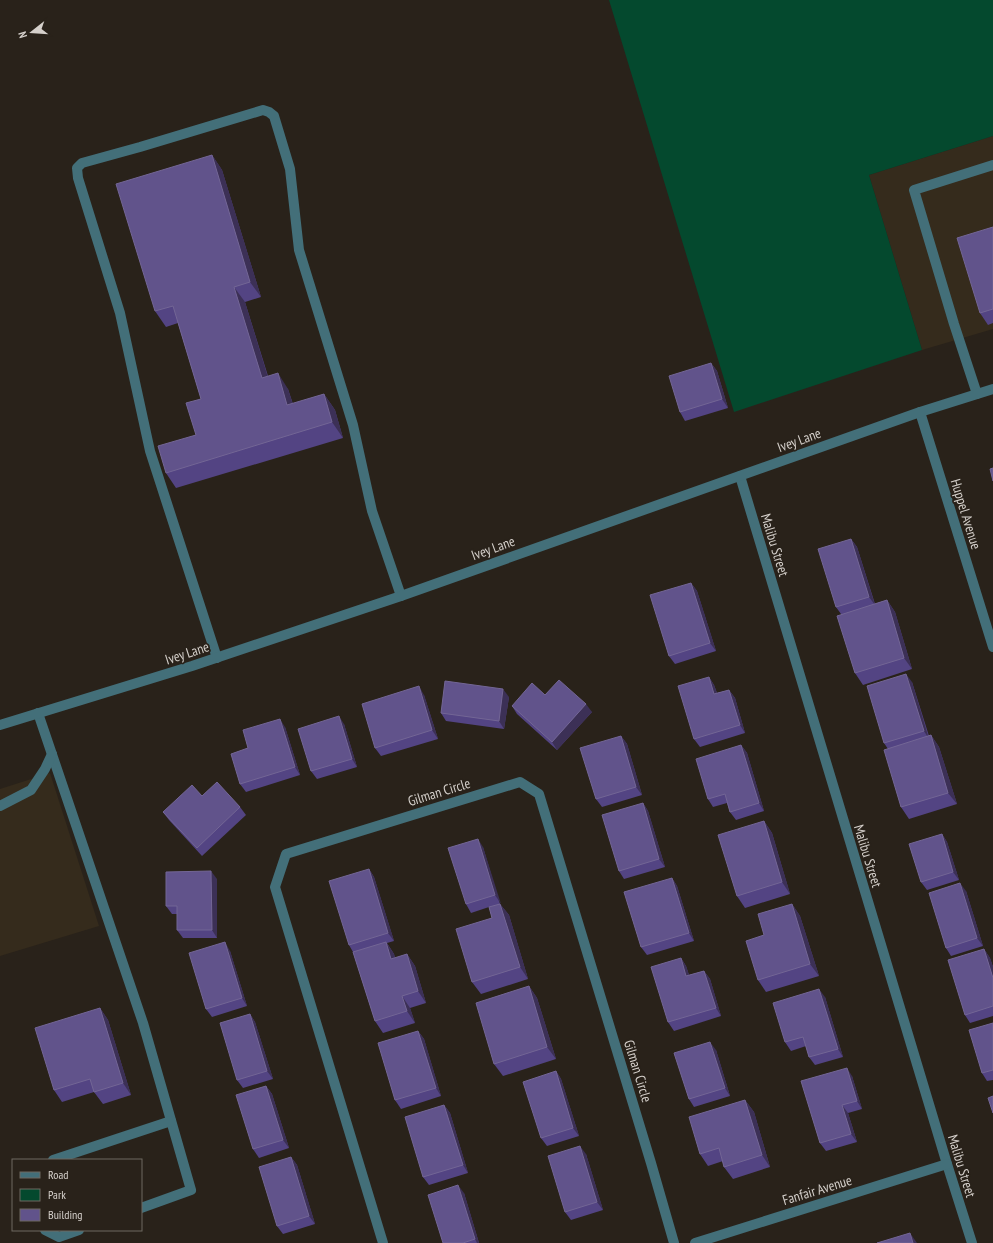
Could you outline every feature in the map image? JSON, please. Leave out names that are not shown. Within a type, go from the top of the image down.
[{"type":"street","points":[[217,658],[150,451],[120,314],[78,178],[77,168],[82,164],[140,148],[263,110],[274,116],[290,169],[299,250],[353,425],[372,510],[401,596]]},
{"type":"street","points":[[978,394],[954,324],[914,190],[993,165]]},
{"type":"street","name":"Ivey Lane","points":[[0,725],[217,658],[401,596],[920,412],[993,389]]},
{"type":"street","name":"Huppel Avenue","points":[[920,412],[993,647]]},
{"type":"street","name":"Malibu Street","points":[[740,476],[972,1243]]},
{"type":"street","points":[[38,714],[143,1023],[191,1190],[142,1208]]},
{"type":"street","points":[[0,806],[31,790],[45,769],[52,754]]},
{"type":"street","name":"Gilman Circle","points":[[383,1243],[275,887],[286,854],[520,782],[539,794],[674,1243]]},
{"type":"street","points":[[56,1159],[171,1121]]},
{"type":"street","name":"Fanfair Avenue","points":[[695,1243],[947,1164]]},
{"type":"street","points":[[47,1231],[59,1237],[76,1231]]},
{"type":"shaded area","points":[[993,136],[993,329],[922,350],[869,175]]},
{"type":"shaded area","points":[[50,773],[99,926],[0,956],[0,789]]},
{"type":"green space","points":[[609,0],[993,0],[993,136],[869,175],[922,350],[734,412]]},
{"type":"building","points":[[212,155],[250,282],[234,287],[262,378],[278,373],[287,405],[324,394],[332,422],[166,473],[158,446],[196,435],[186,403],[201,399],[173,306],[155,311],[116,184]]},
{"type":"building","points":[[993,227],[993,309],[980,313],[957,238]]},
{"type":"building","points":[[711,363],[722,399],[680,412],[669,376]]},
{"type":"building","points":[[993,468],[993,481],[990,469]]},
{"type":"building","points":[[851,539],[869,597],[836,607],[818,549]]},
{"type":"building","points":[[691,583],[710,643],[669,656],[650,595]]},
{"type":"building","points":[[887,600],[904,658],[855,673],[837,616]]},
{"type":"building","points":[[906,674],[924,731],[884,743],[867,686]]},
{"type":"building","points":[[709,677],[714,694],[729,690],[740,725],[694,739],[678,686]]},
{"type":"building","points":[[559,680],[586,704],[552,742],[512,706],[532,683],[545,695]]},
{"type":"building","points":[[445,681],[503,689],[499,721],[441,713]]},
{"type":"building","points":[[419,686],[432,730],[375,748],[362,704]]},
{"type":"building","points":[[339,716],[352,759],[311,771],[298,729]]},
{"type":"building","points":[[280,719],[295,767],[240,784],[231,754],[248,748],[243,730]]},
{"type":"building","points":[[931,735],[948,793],[901,807],[884,750]]},
{"type":"building","points":[[621,736],[636,787],[596,799],[580,748]]},
{"type":"building","points":[[741,745],[759,803],[730,812],[725,794],[708,799],[696,759]]},
{"type":"building","points":[[217,782],[240,807],[197,848],[163,812],[192,785],[202,796]]},
{"type":"building","points":[[643,803],[659,859],[619,871],[602,815]]},
{"type":"building","points":[[764,821],[782,882],[737,896],[718,835]]},
{"type":"building","points":[[942,834],[953,872],[921,882],[909,844]]},
{"type":"building","points":[[478,839],[495,895],[466,904],[448,848]]},
{"type":"building","points":[[369,869],[388,933],[349,945],[329,881]]},
{"type":"building","points":[[211,871],[212,930],[177,930],[177,906],[166,906],[166,872]]},
{"type":"building","points":[[672,878],[689,933],[641,947],[624,892]]},
{"type":"building","points":[[960,883],[977,938],[946,948],[929,893]]},
{"type":"building","points":[[500,904],[520,967],[472,982],[456,929],[492,918],[489,907]]},
{"type":"building","points":[[792,904],[810,964],[758,980],[746,941],[764,935],[758,914]]},
{"type":"building","points":[[225,942],[242,998],[206,1009],[189,953]]},
{"type":"building","points":[[386,942],[391,959],[407,954],[418,991],[402,996],[407,1011],[375,1021],[353,952]]},
{"type":"building","points":[[984,949],[993,978],[993,1006],[965,1015],[948,960]]},
{"type":"building","points":[[681,958],[686,976],[704,971],[716,1008],[668,1022],[651,967]]},
{"type":"building","points":[[529,986],[547,1047],[494,1064],[476,1003]]},
{"type":"building","points":[[819,989],[838,1049],[809,1057],[803,1037],[785,1042],[773,1003]]},
{"type":"building","points":[[100,1008],[123,1083],[94,1092],[90,1079],[54,1090],[35,1028]]},
{"type":"building","points":[[250,1014],[267,1071],[237,1080],[220,1023]]},
{"type":"building","points":[[993,1023],[993,1070],[982,1073],[969,1030]]},
{"type":"building","points":[[418,1031],[436,1088],[395,1100],[378,1043]]},
{"type":"building","points":[[710,1042],[725,1088],[689,1099],[674,1053]]},
{"type":"building","points":[[847,1068],[857,1101],[842,1105],[851,1134],[820,1143],[801,1081]]},
{"type":"building","points":[[556,1071],[573,1128],[541,1138],[523,1082]]},
{"type":"building","points":[[266,1086],[283,1140],[253,1149],[236,1095]]},
{"type":"building","points":[[993,1096],[993,1113],[988,1098]]},
{"type":"building","points":[[745,1100],[762,1155],[724,1167],[719,1148],[700,1154],[689,1117]]},
{"type":"building","points":[[444,1105],[463,1165],[423,1177],[405,1117]]},
{"type":"building","points":[[580,1146],[597,1202],[565,1212],[548,1156]]},
{"type":"building","points":[[291,1157],[309,1216],[277,1226],[259,1167]]},
{"type":"building","points":[[458,1185],[475,1239],[463,1243],[443,1243],[428,1195]]},
{"type":"building","points":[[910,1233],[913,1243],[877,1243]]}]
